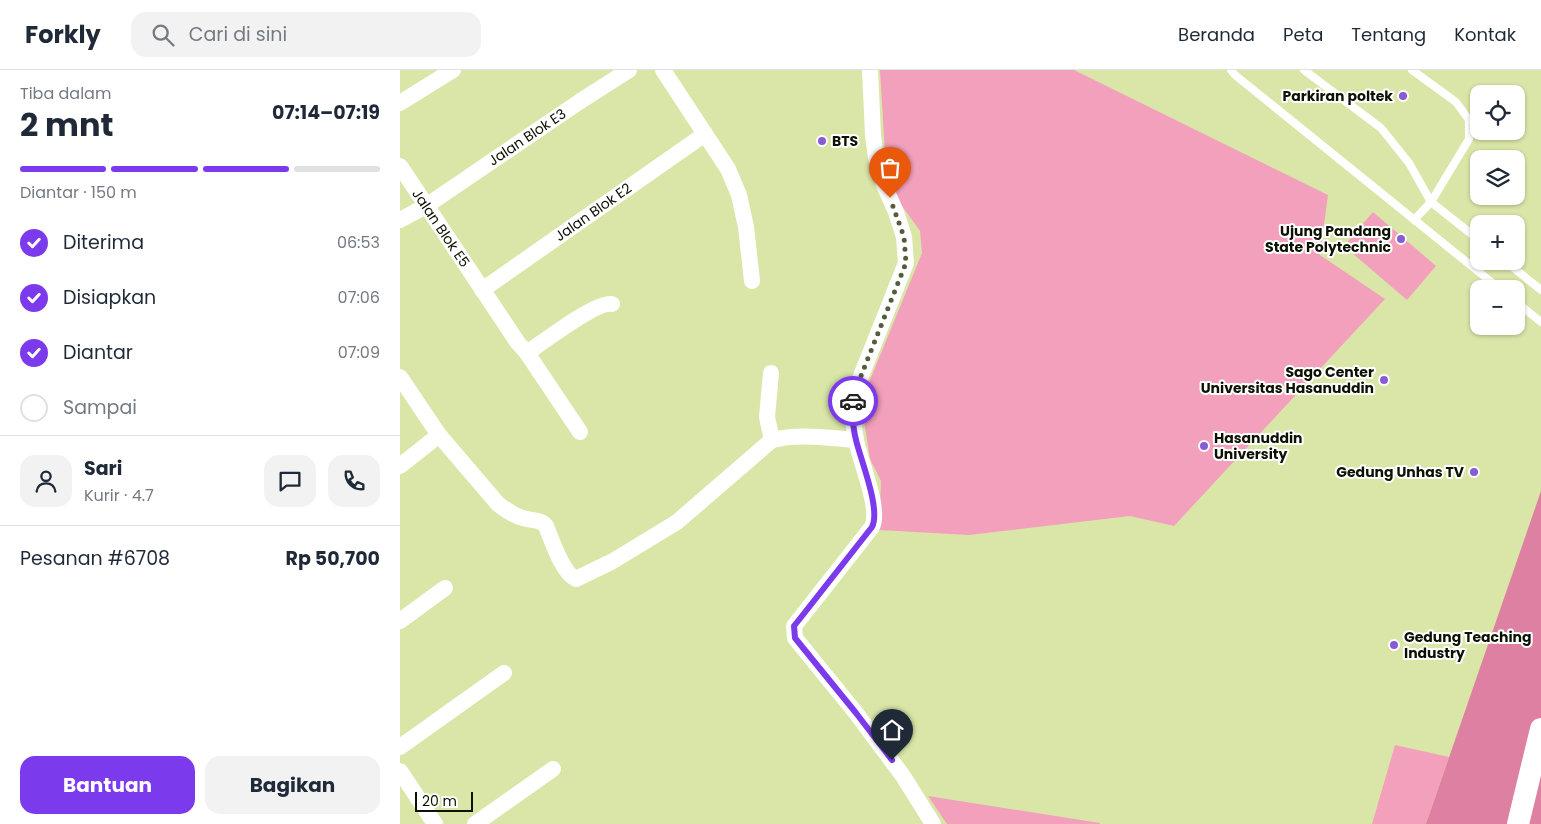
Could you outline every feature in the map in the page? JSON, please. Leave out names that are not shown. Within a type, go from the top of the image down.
[{"type":"street","name":"Jalan Blok E3","points":[[400,220],[426,206],[629,70]]},
{"type":"street","points":[[663,70],[728,168],[740,196],[746,227],[752,281]]},
{"type":"street","points":[[870,70],[876,158],[904,237],[906,263],[853,396],[852,412],[856,440],[872,500],[875,521],[794,626],[795,638],[892,760],[933,824]]},
{"type":"street","points":[[400,103],[443,73]]},
{"type":"street","name":"Jalan Blok E2","points":[[482,290],[705,134]]},
{"type":"street","name":"Jalan Blok E5","points":[[400,166],[482,290],[580,432]]},
{"type":"street","points":[[527,353],[567,325],[597,308],[612,304]]},
{"type":"street","points":[[771,373],[767,417],[772,440]]},
{"type":"street","points":[[400,377],[439,435],[498,504],[509,513],[544,523],[566,570],[576,579],[613,561],[677,522],[772,440],[798,436],[856,440]]},
{"type":"street","points":[[400,466],[439,435]]},
{"type":"street","points":[[400,621],[445,588]]},
{"type":"street","points":[[400,747],[504,673]]},
{"type":"street","points":[[1518,824],[1541,728]]},
{"type":"street","points":[[475,824],[554,769]]},
{"type":"street","points":[[400,771],[435,824]]},
{"type":"lane","points":[[1231,70],[1489,280]]},
{"type":"lane","points":[[1304,70],[1382,128],[1409,163],[1431,202],[1470,233]]},
{"type":"lane","points":[[1412,70],[1456,102],[1469,120],[1469,139],[1431,202],[1414,220]]},
{"type":"lane","points":[[1516,270],[1541,290]]},
{"type":"lane","points":[[1525,309],[1541,322]]},
{"type":"shaded area","points":[[880,70],[1074,70],[1328,195],[1320,255],[1385,299],[1174,526],[1130,516],[969,535],[879,530],[881,481],[870,459],[861,402],[922,253],[920,231],[897,199],[886,170]]},
{"type":"shaded area","points":[[1373,212],[1436,266],[1407,300],[1344,246]]},
{"type":"shaded area","points":[[1541,491],[1541,824],[1426,824]]},
{"type":"shaded area","points":[[1395,745],[1449,757],[1426,824],[1372,824]]},
{"type":"shaded area","points":[[928,796],[1100,823],[1100,824],[947,824]]},
{"type":"way so far","points":[[853,401],[853,396],[906,263],[904,237],[890,198]]},
{"type":"place","name":"Parkiran poltek","points":[[1403,96]]},
{"type":"place","name":"BTS","points":[[822,141]]},
{"type":"place","name":"Ujung Pandang State Polytechnic","points":[[1401,239]]},
{"type":"place","name":"Sago Center Universitas Hasanuddin","points":[[1384,380]]},
{"type":"place","name":"Hasanuddin University","points":[[1204,446]]},
{"type":"place","name":"Gedung Unhas TV","points":[[1474,472]]},
{"type":"place","name":"Gedung Teaching Industry","points":[[1394,645]]},
{"type":"route","points":[[853,401],[852,412],[856,440],[872,500],[875,521],[794,626],[795,638],[801,648],[856,713],[892,760]]}]
